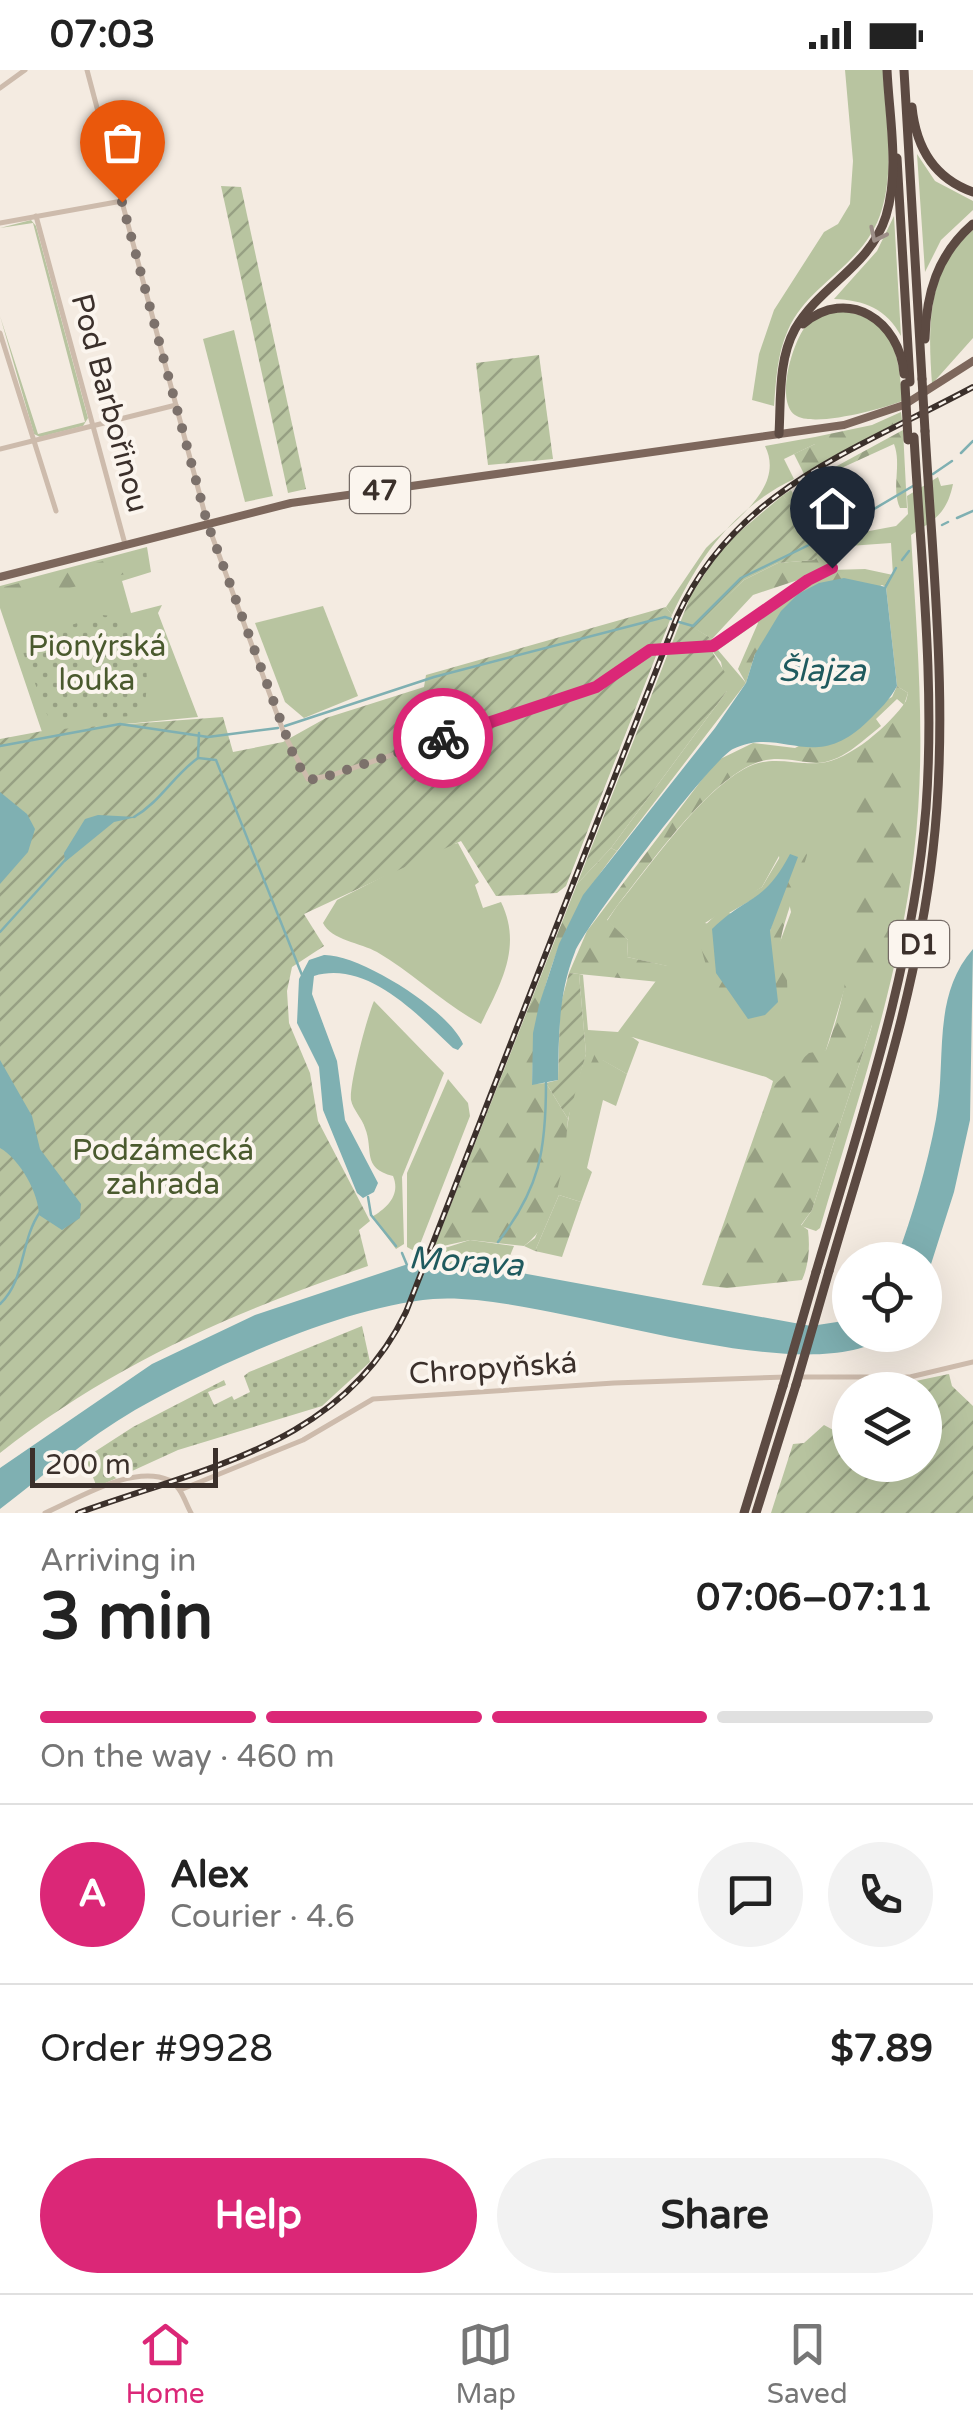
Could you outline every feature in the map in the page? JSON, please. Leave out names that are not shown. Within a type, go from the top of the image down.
[{"type":"highway","points":[[779,434],[782,372],[790,342],[809,312],[868,252],[886,215],[892,176],[889,70]]},
{"type":"highway","name":"D1","points":[[744,1513],[888,1028],[911,927],[926,809],[928,711],[889,70]]},
{"type":"highway","points":[[906,70],[921,148],[944,178],[973,192]]},
{"type":"highway","points":[[906,70],[924,378]]},
{"type":"highway","points":[[924,378],[929,292],[944,257],[973,224]]},
{"type":"highway","points":[[790,342],[804,324],[824,311],[848,308],[868,313],[895,338],[908,384]]},
{"type":"highway","name":"D1","points":[[756,1513],[907,1000],[928,888],[940,739],[924,378]]},
{"type":"main road","name":"47","points":[[0,577],[248,512],[779,434],[880,415],[928,392],[973,358]]},
{"type":"street","points":[[0,88],[25,70]]},
{"type":"street","points":[[87,70],[207,522],[285,736],[308,778],[316,780],[596,687],[650,650],[713,646],[808,580],[832,568]]},
{"type":"street","points":[[0,223],[122,202]]},
{"type":"street","name":"Pod Barbořinou","points":[[36,216],[124,544]]},
{"type":"street","points":[[0,333],[56,511]]},
{"type":"street","points":[[0,450],[176,405]]},
{"type":"street","name":"Chropyňská","points":[[180,1490],[302,1440],[373,1399],[748,1376],[910,1378],[973,1362]]},
{"type":"street","points":[[45,1513],[142,1477],[168,1480],[180,1490],[192,1513]]},
{"type":"green space","points":[[845,70],[883,70],[889,158],[886,192],[874,228],[863,245],[809,299],[788,330],[779,358],[774,406],[752,400],[759,354],[774,310],[824,232],[838,224],[850,204],[853,161]]},
{"type":"green space","points":[[917,154],[935,181],[973,201],[973,210],[941,240],[925,272]]},
{"type":"green space","points":[[221,186],[241,187],[306,489],[288,493]]},
{"type":"green space","points":[[894,216],[901,336],[889,319],[874,308],[834,299],[877,251]]},
{"type":"green space","points":[[31,220],[36,226],[88,418],[83,426],[40,437],[34,434],[0,316],[38,434],[85,422],[33,223],[0,228]]},
{"type":"green space","points":[[973,230],[973,338],[932,384],[931,321],[938,282],[946,263]]},
{"type":"green space","points":[[834,311],[868,319],[889,338],[899,366],[902,401],[831,418],[795,415],[786,397],[786,384],[796,344],[809,324]]},
{"type":"green space","points":[[234,330],[273,496],[245,502],[203,339]]},
{"type":"green space","points":[[539,355],[553,459],[488,465],[476,363]]},
{"type":"green space","points":[[901,412],[902,420],[804,474],[794,454],[815,444],[815,437],[872,425]]},
{"type":"green space","points":[[903,430],[907,508],[900,508],[897,500],[894,444],[791,491]]},
{"type":"green space","points":[[815,437],[815,444],[784,459],[794,479],[745,511],[768,476],[770,461],[765,446]]},
{"type":"green space","points":[[938,477],[941,486],[953,484],[939,515],[911,535],[920,734],[914,853],[887,996],[820,1228],[816,1231],[801,1226],[812,1210],[872,1025],[861,760],[857,761],[857,910],[849,974],[826,1050],[771,1088],[773,1081],[766,1077],[632,1037],[601,1059],[627,1074],[616,1106],[603,1100],[587,1168],[592,1172],[581,1202],[559,1195],[535,1251],[524,1246],[535,1238],[559,1179],[571,1103],[586,1054],[579,974],[583,975],[588,1030],[618,1032],[667,966],[627,957],[628,940],[607,921],[617,906],[676,832],[727,781],[763,762],[820,763],[844,756],[880,730],[906,701],[908,693],[897,686],[886,587],[893,575],[891,543],[835,547],[835,569],[830,571],[783,495],[791,490],[813,527],[832,538],[896,526],[908,514],[907,496]],"holes":[[[779,856],[791,912],[780,942],[705,923],[762,887]]]},
{"type":"green space","points":[[783,495],[824,552],[814,560],[778,563],[744,580],[695,628],[715,641],[713,653],[729,679],[727,691],[611,848],[577,884],[691,595],[724,545]]},
{"type":"green space","points":[[729,527],[694,573],[672,615],[666,607],[706,548]]},
{"type":"green space","points":[[147,547],[151,572],[122,581],[131,613],[162,605],[158,613],[198,717],[42,732],[0,608],[0,586]]},
{"type":"green space","points":[[824,552],[830,570],[865,569],[893,575],[886,587],[882,585],[755,654],[746,683],[738,669],[758,623],[754,616],[804,578],[753,595],[712,639],[694,628],[744,580],[778,563],[813,560]]},
{"type":"green space","points":[[134,553],[137,571],[22,600],[6,598],[4,587]]},
{"type":"green space","points":[[323,606],[358,696],[304,718],[285,702],[255,623]]},
{"type":"green space","name":"Podzámecká zahrada","points":[[666,607],[672,615],[566,886],[557,893],[496,896],[461,841],[304,914],[324,946],[292,967],[287,991],[289,1023],[310,1073],[318,1121],[370,1221],[359,1230],[368,1266],[175,1344],[86,1393],[0,1453],[0,739],[48,730],[223,717],[233,752],[283,742],[326,718],[424,687],[426,675]]},
{"type":"green space","name":"Pionýrská louka","points":[[102,615],[123,617],[137,634],[146,671],[144,706],[133,716],[86,719],[95,712],[94,707],[81,710],[78,721],[50,722],[19,642]]},
{"type":"green space","points":[[754,616],[758,622],[718,650],[746,683],[617,851],[611,848],[727,691],[721,662],[713,652],[715,641]]},
{"type":"green space","points":[[897,686],[908,693],[904,705],[897,699],[876,719],[881,726],[851,750],[825,762],[769,760],[743,769],[703,802],[664,846],[607,920],[628,940],[627,957],[668,966],[659,982],[569,973],[587,931],[716,761],[753,743],[795,748],[892,697]]},
{"type":"green space","points":[[894,722],[910,740],[901,894],[872,1025],[812,1210],[801,1225],[809,1236],[802,1280],[727,1288],[702,1285],[771,1088],[809,1053],[826,1050],[838,1014],[851,943],[857,760],[865,746]]},
{"type":"green space","points":[[458,843],[479,882],[475,885],[483,908],[501,902],[510,935],[506,965],[481,1024],[390,960],[339,937],[323,923],[337,900],[441,847]]},
{"type":"green space","points":[[787,845],[802,845],[807,855],[781,937],[786,997],[771,1025],[757,1031],[742,1025],[717,992],[699,931],[723,908],[762,887]],"holes":[[[790,855],[770,931],[729,913],[772,888]]]},
{"type":"green space","points":[[611,848],[617,851],[580,905],[554,960],[538,1019],[532,1084],[546,1083],[568,1119],[558,1188],[545,1222],[524,1246],[470,1240],[434,1248],[577,884]]},
{"type":"green space","points":[[569,973],[579,974],[586,1054],[568,1119],[546,1083],[558,1080],[560,1007]]},
{"type":"green space","points":[[374,1001],[444,1073],[402,1177],[404,1244],[396,1249],[372,1217],[391,1200],[395,1189],[393,1176],[372,1163],[365,1128],[351,1100],[359,1051]]},
{"type":"green space","points":[[632,1037],[639,1042],[627,1074],[602,1060],[596,1072],[587,1073],[598,1046]]},
{"type":"green space","points":[[448,1079],[468,1103],[470,1116],[417,1252],[426,1254],[470,1240],[514,1246],[504,1270],[414,1262],[416,1252],[407,1247],[407,1173]]},
{"type":"green space","points":[[559,1195],[581,1202],[562,1257],[535,1251]]},
{"type":"green space","points":[[362,1326],[370,1362],[322,1406],[178,1450],[97,1487],[85,1458],[133,1427],[224,1380],[226,1385],[208,1392],[214,1405],[232,1396],[234,1400],[250,1392],[244,1376],[249,1372]]},
{"type":"green space","points":[[949,1374],[952,1386],[973,1406],[973,1513],[771,1513],[793,1444],[804,1443],[824,1425],[832,1429],[832,1482],[942,1482],[942,1375]]},
{"type":"water","name":"Šlajza","points":[[844,578],[886,587],[897,686],[894,691],[868,721],[831,745],[751,743],[733,749],[720,760],[650,845],[584,936],[569,968],[562,999],[558,1080],[532,1085],[533,1033],[539,1005],[559,944],[583,895],[715,728],[746,683],[755,654],[781,611],[798,594],[819,583]]},
{"type":"water","points":[[0,792],[27,814],[35,829],[28,852],[0,884]]},
{"type":"water","points":[[98,815],[137,817],[114,822],[65,862],[64,853],[85,819]]},
{"type":"water","points":[[790,854],[798,857],[770,931],[778,1002],[765,1015],[748,1019],[716,973],[712,929],[763,891]]},
{"type":"water","points":[[973,949],[970,1120],[938,1242],[902,1242],[936,1119],[946,1008],[960,968]]},
{"type":"water","points":[[324,955],[359,964],[402,987],[441,1016],[463,1044],[458,1050],[453,1048],[407,1006],[372,983],[334,973],[314,976],[312,994],[337,1061],[345,1120],[378,1183],[374,1192],[363,1198],[357,1193],[323,1110],[319,1067],[297,1023],[299,979],[309,960]]},
{"type":"water","points":[[0,1060],[32,1116],[40,1149],[81,1204],[80,1218],[62,1230],[39,1215],[27,1178],[15,1160],[0,1148]]},
{"type":"water","points":[[414,1262],[473,1264],[811,1326],[832,1323],[832,1352],[797,1354],[736,1348],[481,1301],[433,1299],[397,1304],[280,1341],[167,1393],[100,1432],[0,1509],[0,1468],[152,1364],[255,1315]]},
{"type":"waterway","points":[[961,453],[973,441]]},
{"type":"waterway","points":[[933,474],[952,461]]},
{"type":"waterway","points":[[830,535],[913,486]]},
{"type":"waterway","points":[[957,518],[973,511]]},
{"type":"waterway","points":[[942,525],[948,522]]},
{"type":"waterway","points":[[679,622],[693,626],[741,578],[819,540]]},
{"type":"waterway","points":[[902,560],[909,551]]},
{"type":"waterway","points":[[885,588],[896,568]]},
{"type":"waterway","points":[[285,726],[434,677],[665,617],[671,619]]},
{"type":"waterway","points":[[0,746],[120,724],[208,737],[278,728]]},
{"type":"waterway","points":[[134,817],[198,758],[199,733]]},
{"type":"waterway","points":[[198,758],[216,760],[302,975]]},
{"type":"waterway","points":[[0,932],[67,858]]},
{"type":"waterway","name":"Morava","points":[[498,1242],[523,1204],[538,1167],[546,1083]]},
{"type":"waterway","name":"Morava","points":[[368,1197],[371,1215],[396,1246]]},
{"type":"waterway","points":[[0,1304],[19,1272],[40,1212]]},
{"type":"waterway","name":"Morava","points":[[402,1253],[407,1265]]},
{"type":"railway","points":[[78,1513],[266,1445],[308,1422],[346,1393],[379,1357],[406,1312],[677,617],[702,573],[731,536],[803,478],[973,387]]},
{"type":"way so far","points":[[122,202],[207,522],[296,762],[308,778],[316,780],[443,738]]},
{"type":"route","points":[[443,738],[596,687],[650,650],[713,646],[808,580],[832,568]]}]
